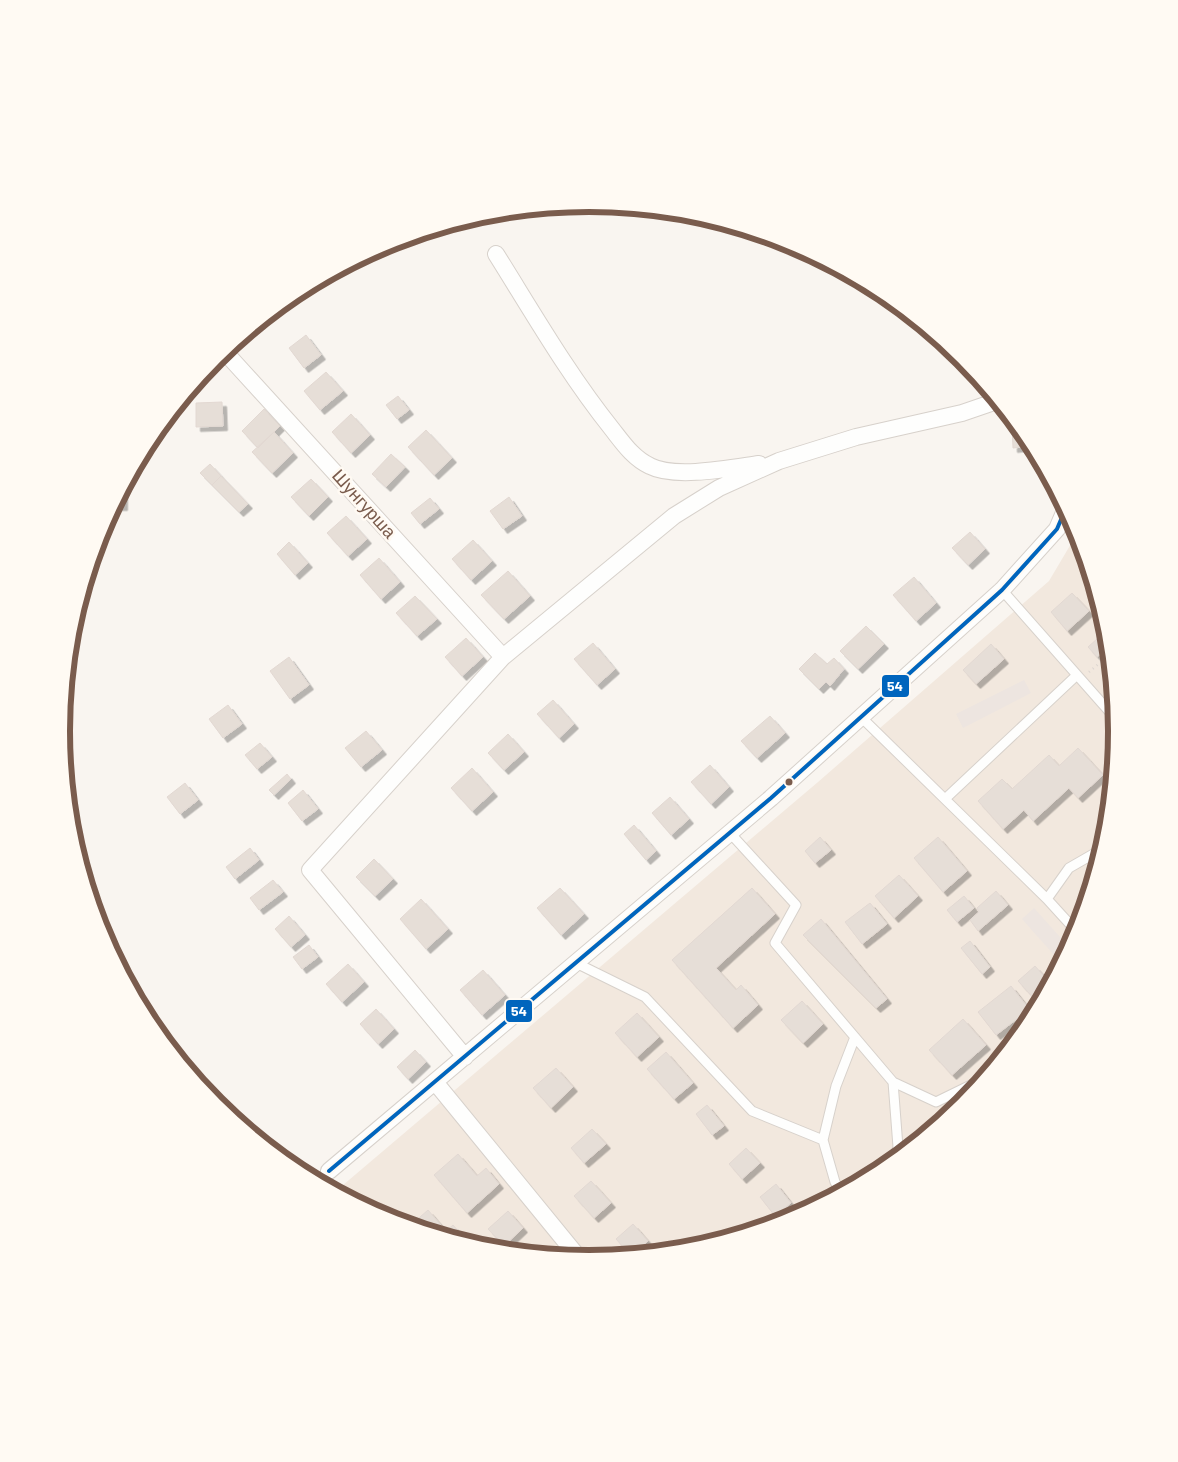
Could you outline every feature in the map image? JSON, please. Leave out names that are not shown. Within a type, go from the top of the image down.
[{"type":"street","points":[[496,254],[583,393],[634,456],[651,467],[710,472],[779,461]]},
{"type":"street","name":"Шунгурша","points":[[230,357],[503,657]]},
{"type":"street","points":[[465,1057],[310,870],[503,657],[674,516],[719,488],[779,461],[856,437],[962,413],[991,403]]},
{"type":"street","points":[[329,1171],[730,833],[861,717],[1002,590],[1057,529],[1062,518]]},
{"type":"street","points":[[435,1082],[573,1250]]},
{"type":"lane","points":[[1002,590],[1107,708]]},
{"type":"lane","points":[[945,799],[1079,677]]},
{"type":"lane","points":[[861,717],[1047,899],[1070,924]]},
{"type":"lane","points":[[730,833],[796,905],[775,943],[893,1082],[936,1102],[966,1088]]},
{"type":"lane","points":[[1047,899],[1070,868],[1093,854]]},
{"type":"lane","points":[[576,963],[645,997],[752,1111],[823,1140]]},
{"type":"lane","points":[[837,1186],[823,1140],[836,1086],[856,1038]]},
{"type":"lane","points":[[893,1082],[898,1148]]},
{"type":"path","points":[[1079,677],[1103,659]]},
{"type":"shaded area","points":[[1072,542],[1090,597],[1104,663],[1108,731],[1107,765],[1104,799],[1098,832],[1080,898],[1068,930],[1038,991],[1001,1047],[956,1098],[931,1121],[877,1163],[819,1196],[756,1222],[690,1240],[657,1246],[589,1250],[555,1249],[521,1246],[488,1240],[422,1222],[390,1210],[341,1187],[818,782],[1049,581]]},
{"type":"shaded area","points":[[1024,680],[1031,693],[963,728],[956,714]]},
{"type":"shaded area","points":[[1034,908],[1063,941],[1056,957],[1022,919]]},
{"type":"building","points":[[306,335],[321,355],[304,368],[289,348]]},
{"type":"building","points":[[326,372],[343,391],[320,410],[304,391]]},
{"type":"building","points":[[398,396],[409,410],[397,419],[386,405]]},
{"type":"building","points":[[222,402],[223,426],[196,427],[196,403]]},
{"type":"building","points":[[264,409],[280,426],[258,448],[242,431]]},
{"type":"building","points":[[351,414],[370,435],[351,453],[332,432]]},
{"type":"building","points":[[426,430],[452,458],[434,475],[408,447]]},
{"type":"building","points":[[1012,431],[1023,447],[1013,448]]},
{"type":"building","points":[[274,432],[293,453],[272,473],[252,452]]},
{"type":"building","points":[[391,454],[405,467],[386,487],[372,474]]},
{"type":"building","points":[[210,464],[221,476],[212,485],[200,473]]},
{"type":"building","points":[[221,476],[248,504],[239,512],[212,485]]},
{"type":"building","points":[[311,479],[328,497],[309,516],[291,497]]},
{"type":"building","points":[[509,497],[522,516],[503,529],[490,511]]},
{"type":"building","points":[[430,498],[439,509],[420,524],[411,513]]},
{"type":"building","points":[[346,516],[367,539],[348,556],[327,533]]},
{"type":"building","points":[[970,532],[985,549],[968,565],[952,548]]},
{"type":"building","points":[[473,540],[492,561],[471,580],[452,559]]},
{"type":"building","points":[[289,542],[308,563],[295,575],[277,554]]},
{"type":"building","points":[[379,558],[400,582],[381,599],[360,575]]},
{"type":"building","points":[[508,571],[530,596],[504,619],[481,595]]},
{"type":"building","points":[[914,577],[936,603],[916,621],[893,595]]},
{"type":"building","points":[[1072,593],[1089,611],[1067,631],[1051,612]]},
{"type":"building","points":[[415,596],[437,619],[417,636],[396,613]]},
{"type":"building","points":[[866,626],[884,644],[858,669],[840,651]]},
{"type":"building","points":[[1099,637],[1102,652],[1097,657],[1088,647]]},
{"type":"building","points":[[466,638],[483,657],[462,676],[445,657]]},
{"type":"building","points":[[593,643],[615,669],[597,685],[574,659]]},
{"type":"building","points":[[991,644],[1004,659],[976,684],[963,670]]},
{"type":"building","points":[[815,653],[827,664],[834,658],[844,669],[830,686],[826,682],[819,689],[799,669]]},
{"type":"building","points":[[289,657],[309,685],[290,699],[270,671]]},
{"type":"building","points":[[553,700],[574,724],[559,738],[537,714]]},
{"type":"building","points":[[228,705],[242,724],[223,738],[209,719]]},
{"type":"building","points":[[770,716],[785,733],[757,758],[741,741]]},
{"type":"building","points":[[366,731],[382,750],[361,767],[345,748]]},
{"type":"building","points":[[508,734],[524,752],[504,770],[488,753]]},
{"type":"building","points":[[260,743],[272,757],[257,769],[245,755]]},
{"type":"building","points":[[1078,748],[1103,775],[1078,798],[1069,788],[1033,821],[1024,810],[1003,829],[978,801],[1002,779],[1012,789],[1049,755],[1059,766]]},
{"type":"building","points":[[710,765],[729,787],[711,804],[691,782]]},
{"type":"building","points":[[472,768],[493,792],[472,811],[451,788]]},
{"type":"building","points":[[287,774],[291,779],[274,795],[269,790]]},
{"type":"building","points":[[185,783],[198,800],[180,814],[167,797]]},
{"type":"building","points":[[303,790],[318,809],[302,821],[288,803]]},
{"type":"building","points":[[670,797],[689,819],[671,835],[652,813]]},
{"type":"building","points":[[634,825],[656,851],[646,860],[624,834]]},
{"type":"building","points":[[820,837],[831,850],[815,863],[805,851]]},
{"type":"building","points":[[938,837],[967,871],[943,892],[914,858]]},
{"type":"building","points":[[250,848],[259,860],[235,879],[226,867]]},
{"type":"building","points":[[374,859],[393,879],[375,896],[356,877]]},
{"type":"building","points":[[899,875],[918,896],[894,918],[875,896]]},
{"type":"building","points":[[273,880],[283,892],[259,910],[250,898]]},
{"type":"building","points":[[560,888],[584,914],[561,935],[537,908]]},
{"type":"building","points":[[752,888],[775,914],[716,968],[736,990],[741,985],[758,1005],[733,1028],[672,960]]},
{"type":"building","points":[[996,891],[1008,905],[978,931],[970,920],[979,912],[977,908]]},
{"type":"building","points":[[964,896],[974,908],[957,922],[947,910]]},
{"type":"building","points":[[421,899],[448,929],[426,949],[400,919]]},
{"type":"building","points":[[870,903],[887,924],[862,944],[845,922]]},
{"type":"building","points":[[289,916],[305,935],[291,947],[275,929]]},
{"type":"building","points":[[821,919],[887,999],[876,1008],[803,935]]},
{"type":"building","points":[[970,941],[990,967],[982,974],[961,948]]},
{"type":"building","points":[[309,945],[318,957],[302,969],[293,957]]},
{"type":"building","points":[[348,964],[364,982],[342,1002],[326,984]]},
{"type":"building","points":[[1035,966],[1045,978],[1034,998],[1018,981]]},
{"type":"building","points":[[483,970],[505,995],[482,1015],[460,990]]},
{"type":"building","points":[[1011,986],[1028,1008],[1019,1022],[1017,1019],[996,1035],[978,1012]]},
{"type":"building","points":[[802,1001],[823,1024],[803,1043],[781,1020]]},
{"type":"building","points":[[376,1009],[394,1029],[378,1044],[360,1024]]},
{"type":"building","points":[[637,1013],[659,1037],[637,1057],[615,1033]]},
{"type":"building","points":[[963,1019],[986,1045],[952,1075],[929,1050]]},
{"type":"building","points":[[415,1050],[426,1062],[408,1079],[397,1067]]},
{"type":"building","points":[[666,1052],[693,1083],[674,1099],[647,1069]]},
{"type":"building","points":[[556,1068],[573,1087],[551,1108],[533,1088]]},
{"type":"building","points":[[707,1105],[724,1126],[712,1135],[696,1114]]},
{"type":"building","points":[[592,1129],[606,1144],[584,1163],[571,1148]]},
{"type":"building","points":[[746,1148],[760,1163],[742,1179],[729,1164]]},
{"type":"building","points":[[458,1154],[477,1176],[486,1168],[499,1184],[467,1213],[434,1175]]},
{"type":"building","points":[[591,1181],[611,1203],[594,1218],[574,1196]]},
{"type":"building","points":[[776,1184],[791,1203],[774,1215],[760,1197]]},
{"type":"building","points":[[428,1210],[444,1229],[422,1222],[417,1220]]},
{"type":"building","points":[[508,1211],[523,1228],[507,1243],[500,1242],[488,1229]]},
{"type":"building","points":[[633,1224],[648,1241],[641,1247],[625,1249],[616,1239]]},
{"type":"building","points":[[453,1225],[460,1233],[447,1230]]},
{"type":"transit line","name":"54","points":[[329,1171],[771,798],[1002,590],[1057,529],[1062,518]]}]
